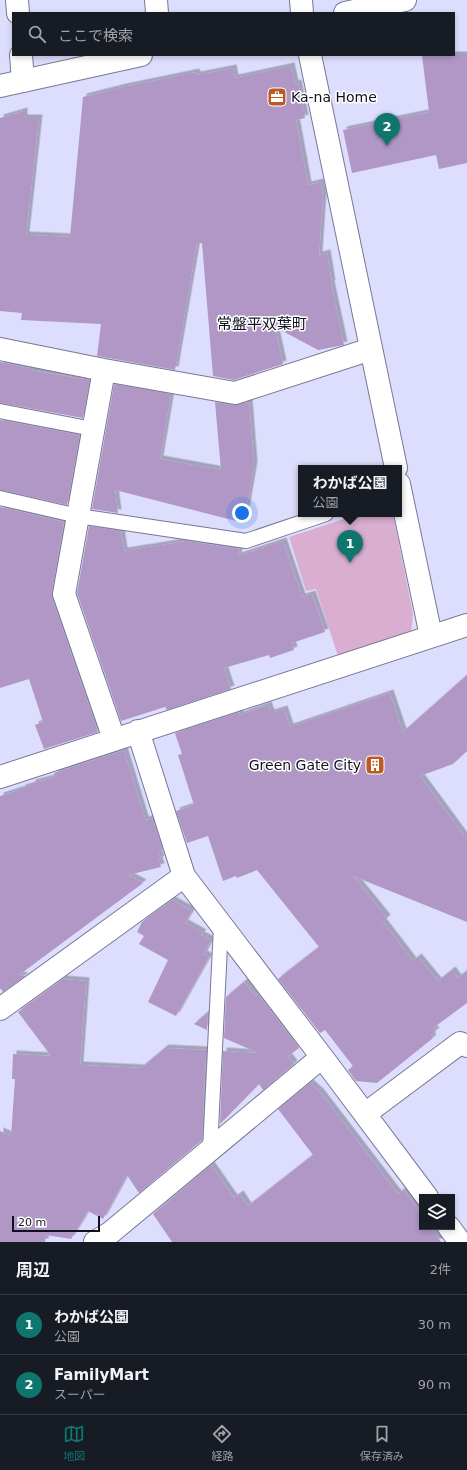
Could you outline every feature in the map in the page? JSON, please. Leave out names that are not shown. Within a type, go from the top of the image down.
[{"type":"street","points":[[17,0],[18,12]]},
{"type":"street","points":[[156,0],[157,12]]},
{"type":"street","points":[[301,0],[302,12]]},
{"type":"street","points":[[351,12],[405,0]]},
{"type":"street","points":[[21,56],[23,81]]},
{"type":"street","points":[[0,86],[136,56]]},
{"type":"street","points":[[310,56],[395,465]]},
{"type":"street","points":[[0,349],[104,370],[235,393],[371,349]]},
{"type":"street","points":[[104,370],[64,594],[114,739]]},
{"type":"street","points":[[402,502],[431,636]]},
{"type":"street","points":[[0,777],[467,625]]},
{"type":"street","points":[[138,731],[184,876],[425,1194]]},
{"type":"street","points":[[0,1009],[184,876]]},
{"type":"street","points":[[365,1114],[460,1043],[467,1046]]},
{"type":"street","points":[[95,1242],[110,1233],[322,1057]]},
{"type":"street","points":[[451,1230],[460,1242]]},
{"type":"lane","points":[[0,411],[93,430]]},
{"type":"lane","points":[[0,498],[78,516],[246,541],[317,517]]},
{"type":"lane","points":[[210,1150],[222,926]]},
{"type":"shaded area","points":[[350,517],[394,517],[413,614],[411,633],[338,656],[316,589],[306,591],[289,537]]},
{"type":"building","points":[[467,55],[467,163],[439,169],[436,155],[352,173],[343,130],[429,112],[422,56]]},
{"type":"building","points":[[291,66],[295,84],[298,83],[305,118],[296,120],[308,185],[320,182],[323,196],[319,255],[327,253],[331,284],[344,345],[318,350],[275,327],[283,364],[234,380],[213,376],[202,243],[197,243],[175,370],[97,356],[101,324],[21,320],[22,313],[0,311],[0,118],[24,111],[24,118],[39,118],[26,235],[70,237],[83,97],[196,72],[197,75],[233,68],[235,78]]},
{"type":"building","points":[[0,362],[29,368],[29,370],[90,380],[83,418],[0,403]]},
{"type":"building","points":[[114,384],[171,394],[160,459],[221,470],[215,402],[233,405],[249,402],[254,465],[244,523],[115,490],[118,513],[92,509]]},
{"type":"building","points":[[0,420],[80,435],[67,505],[0,490]]},
{"type":"building","points":[[0,507],[64,522],[52,598],[98,732],[44,749],[35,725],[43,722],[29,679],[0,688]]},
{"type":"building","points":[[89,526],[121,531],[124,551],[187,541],[240,549],[238,556],[283,541],[302,597],[312,594],[325,632],[292,643],[294,650],[270,658],[269,655],[224,668],[231,689],[167,710],[165,707],[121,721],[77,593]]},
{"type":"building","points":[[467,675],[467,751],[453,764],[420,776],[467,840],[467,922],[353,876],[387,918],[383,922],[413,961],[418,957],[438,981],[452,970],[458,978],[467,971],[467,1003],[433,1028],[436,1031],[431,1035],[433,1038],[377,1083],[356,1081],[348,1070],[353,1066],[325,1030],[320,1033],[278,979],[319,947],[257,870],[237,878],[236,876],[223,881],[208,836],[187,843],[176,811],[194,805],[178,755],[182,754],[175,733],[239,712],[240,715],[268,705],[271,713],[284,709],[290,727],[390,693],[403,732]]},
{"type":"building","points":[[124,750],[145,819],[152,818],[163,850],[158,851],[161,859],[159,860],[161,867],[128,875],[143,883],[19,975],[25,976],[3,992],[0,989],[0,796],[32,785],[32,783],[55,777],[54,773]]},
{"type":"building","points":[[172,900],[192,911],[185,923],[203,933],[201,935],[211,940],[204,954],[209,957],[176,1016],[148,1002],[168,960],[139,944],[144,936],[137,932],[142,922]]},
{"type":"building","points":[[63,979],[86,981],[80,1065],[141,1068],[165,1048],[206,1050],[202,1140],[139,1193],[127,1175],[103,1219],[88,1211],[71,1239],[46,1235],[45,1242],[0,1242],[0,1131],[11,1136],[15,1079],[12,1079],[13,1054],[51,1056],[18,1012]]},
{"type":"building","points":[[244,982],[255,996],[258,994],[299,1048],[288,1056],[294,1064],[263,1090],[259,1084],[220,1124],[223,1051],[258,1053],[224,1038],[226,997]]},
{"type":"building","points":[[208,1012],[207,1030],[194,1024]]},
{"type":"building","points":[[310,1083],[320,1092],[398,1194],[404,1190],[419,1211],[419,1230],[433,1230],[441,1242],[172,1242],[153,1214],[211,1165],[234,1198],[240,1194],[248,1206],[313,1155],[278,1109]]},
{"type":"place","name":"Ka-na Home","points":[[277,97]]},
{"type":"place","name":"FamilyMart","points":[[387,146]]},
{"type":"place","name":"わかば公園","points":[[350,563]]},
{"type":"place","name":"Green Gate City","points":[[375,765]]},
{"type":"district","name":"常盤平双葉町","points":[[262,324]]}]
